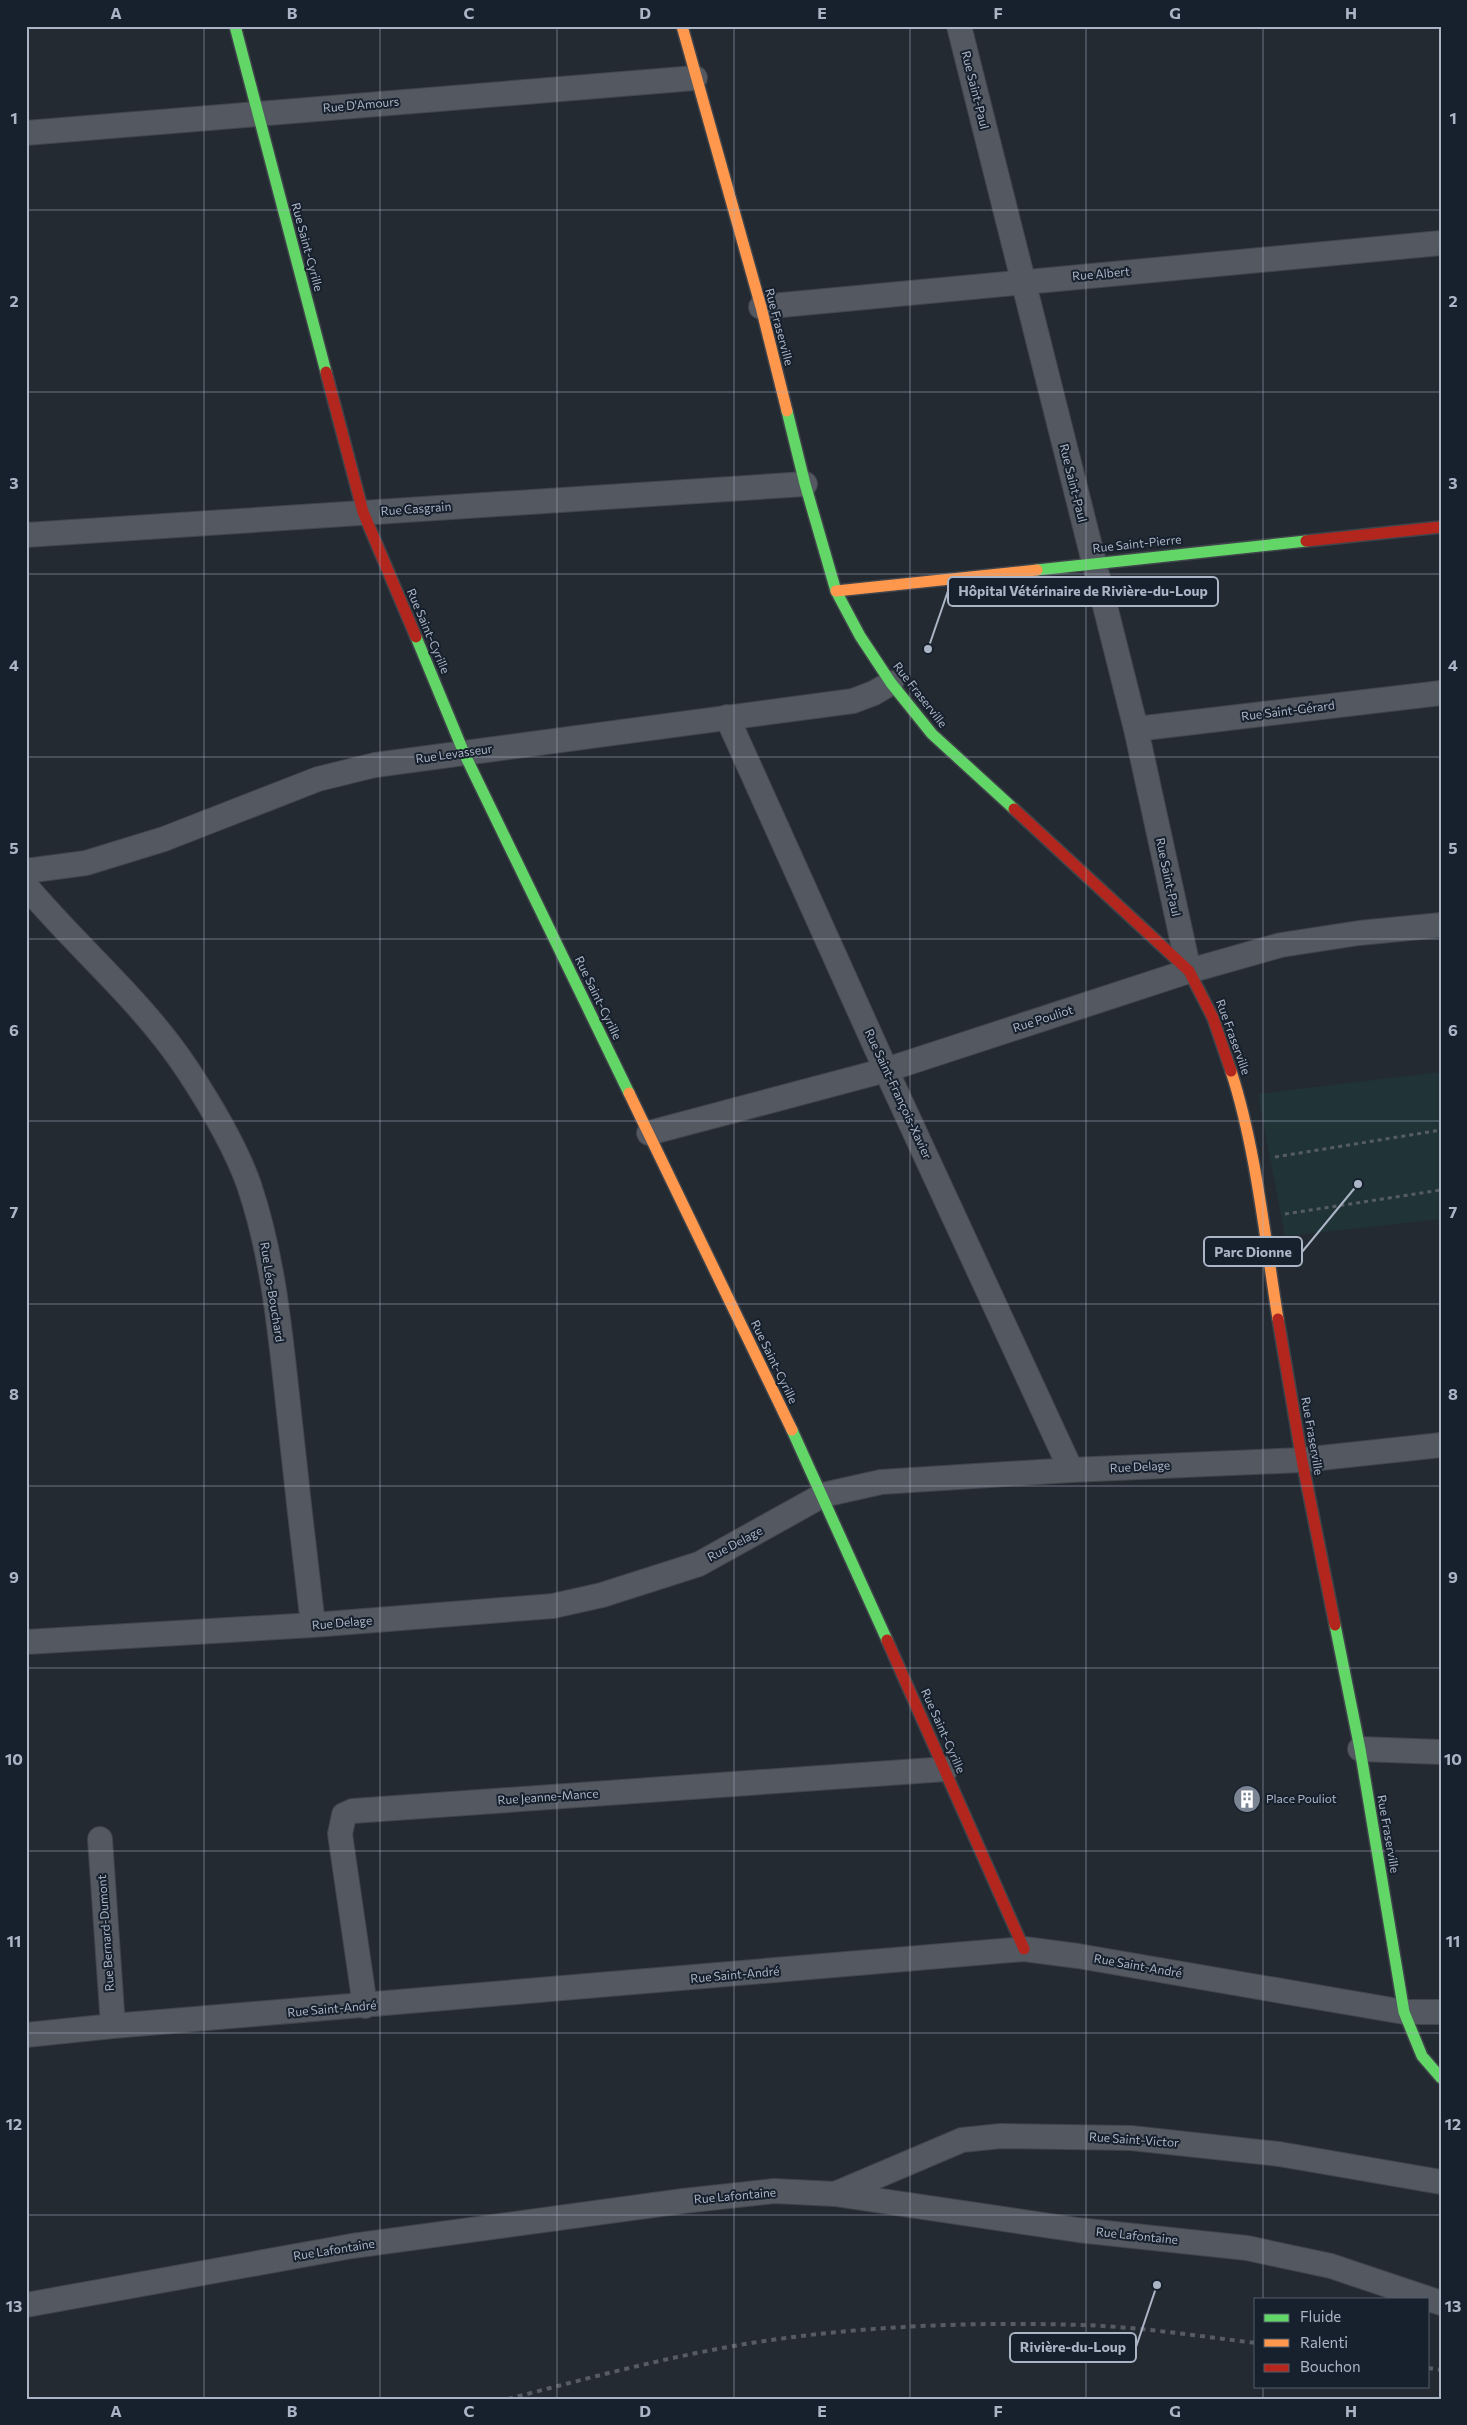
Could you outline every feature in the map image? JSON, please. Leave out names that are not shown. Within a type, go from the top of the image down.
[{"type":"street","name":"Rue Saint-Cyrille","points":[[235,26],[363,512],[464,753],[823,1495],[946,1769],[1024,1949]]},
{"type":"street","name":"Rue Fraserville","points":[[682,26],[695,78],[761,307],[805,484],[836,591],[860,636],[891,683],[932,734],[1189,971],[1213,1018],[1237,1090],[1252,1161],[1302,1460],[1360,1749],[1404,2012],[1414,2043],[1425,2062],[1441,2078]]},
{"type":"street","name":"Rue Saint-Paul","points":[[959,26],[1136,729],[1189,971]]},
{"type":"street","name":"Rue D'Amours","points":[[26,133],[695,78]]},
{"type":"street","name":"Rue Albert","points":[[761,307],[1441,243]]},
{"type":"street","name":"Rue Casgrain","points":[[26,534],[805,484]]},
{"type":"street","name":"Rue Saint-Pierre","points":[[836,591],[1441,527]]},
{"type":"street","name":"Rue Levasseur","points":[[26,871],[86,863],[155,841],[318,779],[374,765],[852,701],[874,693],[891,683]]},
{"type":"street","name":"Rue Saint-Gérard","points":[[1136,729],[1441,693]]},
{"type":"street","name":"Rue Saint-François-Xavier","points":[[727,717],[886,1070],[1072,1470]]},
{"type":"street","name":"Rue Léo-Bouchard","points":[[26,886],[53,918],[137,1005],[186,1068],[222,1128],[248,1184],[269,1256],[313,1625]]},
{"type":"street","name":"Rue Pouliot","points":[[648,1133],[886,1070],[1189,971],[1281,945],[1359,933],[1441,925]]},
{"type":"street","name":"Rue Delage","points":[[26,1642],[313,1625],[553,1606],[602,1595],[699,1564],[823,1495],[880,1482],[1072,1470],[1302,1460],[1441,1446]]},
{"type":"street","points":[[1360,1749],[1441,1752]]},
{"type":"street","name":"Rue Jeanne-Mance","points":[[365,2006],[340,1834],[344,1815],[352,1811],[946,1769]]},
{"type":"street","name":"Rue Bernard-Dumont","points":[[100,1839],[113,2026]]},
{"type":"street","name":"Rue Saint-André","points":[[26,2036],[113,2026],[1024,1949],[1078,1956],[1404,2012],[1441,2012]]},
{"type":"street","name":"Rue Saint-Victor","points":[[835,2194],[962,2140],[1001,2136],[1141,2139],[1279,2154],[1441,2182]]},
{"type":"street","name":"Rue Lafontaine","points":[[26,2305],[352,2246],[739,2193],[774,2191],[835,2194],[1078,2230],[1247,2248],[1331,2266],[1426,2298]]},
{"type":"path","points":[[1252,1161],[1441,1130]]},
{"type":"path","points":[[1262,1217],[1441,1190]]},
{"type":"green space","points":[[1441,1072],[1441,1219],[1285,1236],[1258,1094]]},
{"type":"railway","points":[[508,2399],[646,2364],[716,2349],[786,2338],[896,2327],[971,2324],[1082,2325],[1147,2330],[1254,2343]]},
{"type":"railway","points":[[1430,2368],[1441,2370]]},
{"type":"traffic: fast","points":[[235,26],[326,372]]},
{"type":"traffic: fast","points":[[787,411],[805,484],[836,591],[860,636],[891,683],[932,734],[1014,809]]},
{"type":"traffic: fast","points":[[1037,570],[1306,541]]},
{"type":"traffic: fast","points":[[416,637],[464,753],[629,1093]]},
{"type":"traffic: fast","points":[[792,1430],[887,1640]]},
{"type":"traffic: fast","points":[[1335,1625],[1360,1749],[1404,2012],[1422,2056],[1441,2078]]},
{"type":"traffic: slow","points":[[682,26],[761,307],[787,411]]},
{"type":"traffic: slow","points":[[836,591],[1037,570]]},
{"type":"traffic: slow","points":[[1231,1071],[1240,1100],[1253,1162],[1278,1319]]},
{"type":"traffic: slow","points":[[629,1093],[792,1430]]},
{"type":"traffic: jam","points":[[326,372],[363,512],[416,637]]},
{"type":"traffic: jam","points":[[1306,541],[1441,527]]},
{"type":"traffic: jam","points":[[1014,809],[1189,971],[1213,1018],[1231,1071]]},
{"type":"traffic: jam","points":[[1278,1319],[1302,1460],[1335,1625]]},
{"type":"traffic: jam","points":[[887,1640],[1024,1949]]},
{"type":"place","name":"Hôpital Vétérinaire de Rivière-du-Loup","points":[[928,649]]},
{"type":"place","name":"Parc Dionne","points":[[1358,1184]]},
{"type":"place","name":"Place Pouliot","points":[[1247,1799]]},
{"type":"place","name":"Rivière-du-Loup","points":[[1157,2285]]}]
